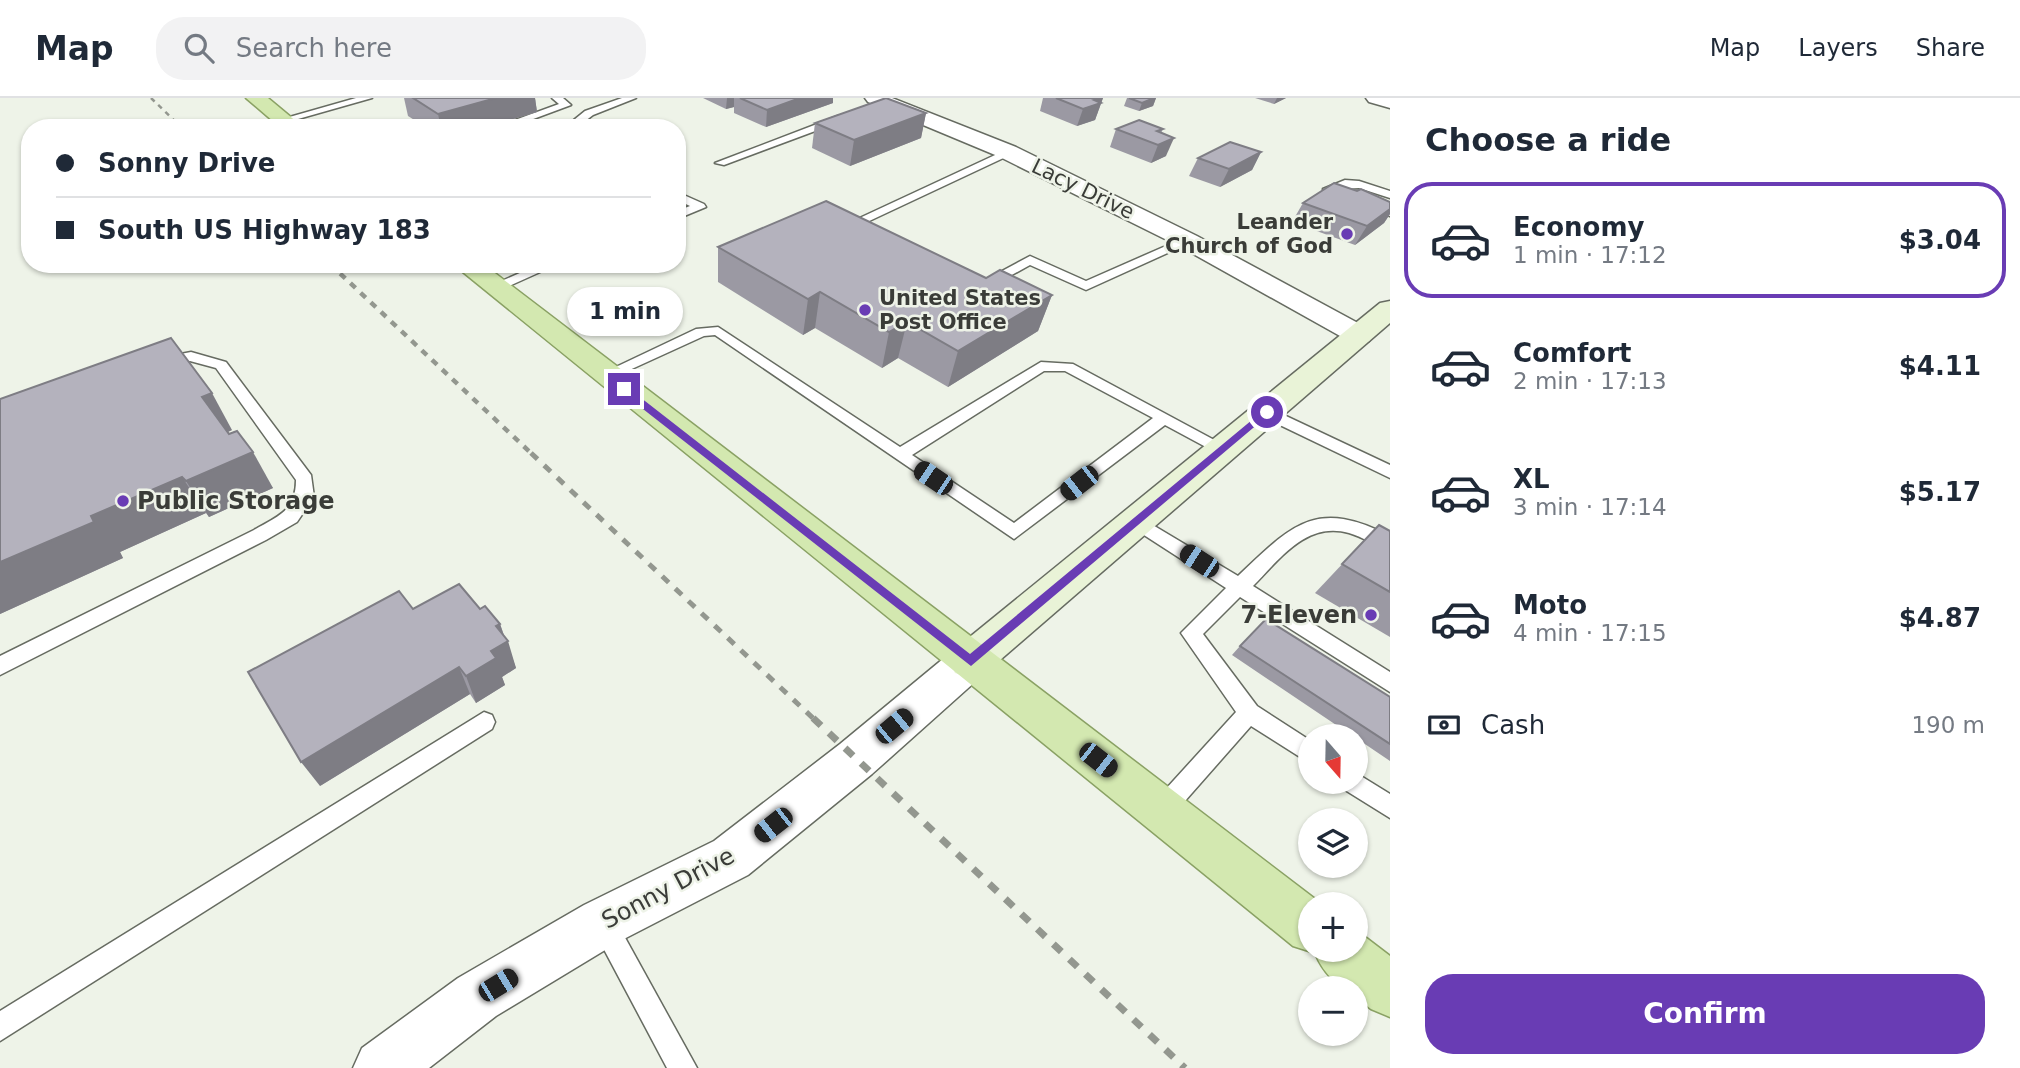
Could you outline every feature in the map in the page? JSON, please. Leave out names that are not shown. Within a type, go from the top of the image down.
[{"type":"main road","points":[[256,98],[283,119]]},
{"type":"main road","points":[[477,273],[1298,918]]},
{"type":"main road","points":[[1355,962],[1390,990]]},
{"type":"street","points":[[1376,98],[1390,102]]},
{"type":"street","name":"Lacy Drive","points":[[877,102],[1008,152],[1188,241],[1359,335]]},
{"type":"street","name":"Sonny Drive","points":[[382,1068],[477,997],[602,923],[731,858],[856,759],[1390,309]]},
{"type":"lane","points":[[302,119],[368,98]]},
{"type":"lane","points":[[525,119],[566,105],[557,98]]},
{"type":"lane","points":[[581,119],[589,113],[631,98]]},
{"type":"lane","points":[[720,163],[847,116]]},
{"type":"lane","points":[[887,243],[864,232],[857,222],[1008,152]]},
{"type":"lane","points":[[1390,195],[1343,181],[1329,189],[1390,212]]},
{"type":"lane","points":[[686,200],[699,207],[686,212]]},
{"type":"lane","points":[[968,281],[980,287],[1030,260],[1086,286],[1188,241]]},
{"type":"lane","points":[[495,287],[530,273]]},
{"type":"lane","points":[[607,376],[701,332],[718,331],[1014,532],[1164,418]]},
{"type":"lane","points":[[0,666],[260,535],[291,517],[305,498],[305,479],[294,461],[221,365],[191,356],[139,369]]},
{"type":"lane","points":[[899,455],[1041,366],[1068,367],[1223,449]]},
{"type":"lane","points":[[1267,412],[1390,472]]},
{"type":"lane","points":[[1136,521],[1390,683]]},
{"type":"lane","points":[[1298,745],[1249,713],[1191,633],[1293,535],[1310,524],[1331,523],[1359,527],[1390,544]]},
{"type":"lane","points":[[1161,810],[1249,713]]},
{"type":"lane","points":[[0,1027],[484,722]]},
{"type":"lane","points":[[1368,792],[1390,807]]},
{"type":"lane","points":[[602,923],[683,1068]]},
{"type":"building","points":[[413,98],[496,98],[438,114]]},
{"type":"building","points":[[740,98],[800,98],[767,110]]},
{"type":"building","points":[[886,98],[926,113],[854,140],[815,123]]},
{"type":"building","points":[[1056,98],[1101,98],[1094,100],[1101,103],[1083,109]]},
{"type":"building","points":[[1129,98],[1154,98],[1142,103]]},
{"type":"building","points":[[1139,120],[1163,129],[1157,131],[1174,138],[1158,145],[1116,129]]},
{"type":"building","points":[[1230,142],[1261,152],[1229,169],[1198,158]]},
{"type":"building","points":[[1334,183],[1357,191],[1361,189],[1390,202],[1390,209],[1367,226],[1303,203]]},
{"type":"building","points":[[826,201],[986,278],[1000,270],[1052,295],[958,351],[907,322],[889,332],[820,292],[808,299],[718,247]]},
{"type":"building","name":"Public Storage","points":[[171,338],[212,393],[202,397],[229,434],[237,431],[253,452],[186,481],[182,477],[91,516],[94,522],[0,562],[0,399]]},
{"type":"building","points":[[1379,525],[1390,531],[1390,592],[1342,564]]},
{"type":"building","points":[[459,584],[480,609],[485,606],[500,624],[496,626],[508,641],[491,651],[496,658],[466,676],[459,667],[301,762],[248,672],[399,591],[413,609]]},
{"type":"building","points":[[1266,619],[1390,697],[1390,744],[1368,730],[1368,724],[1359,724],[1240,646]]},
{"type":"railway","points":[[151,98],[173,119]]},
{"type":"railway","points":[[340,273],[532,454]]},
{"type":"railway","points":[[531,453],[815,720]]},
{"type":"railway","points":[[813,718],[1185,1068]]},
{"type":"place","name":"Leander Church of God","points":[[1347,234]]},
{"type":"place","name":"United States Post Office","points":[[865,310]]},
{"type":"place","name":"Public Storage","points":[[123,501]]},
{"type":"place","name":"7-Eleven","points":[[1371,615]]},
{"type":"route","points":[[624,389],[971,661],[1267,412]]}]
